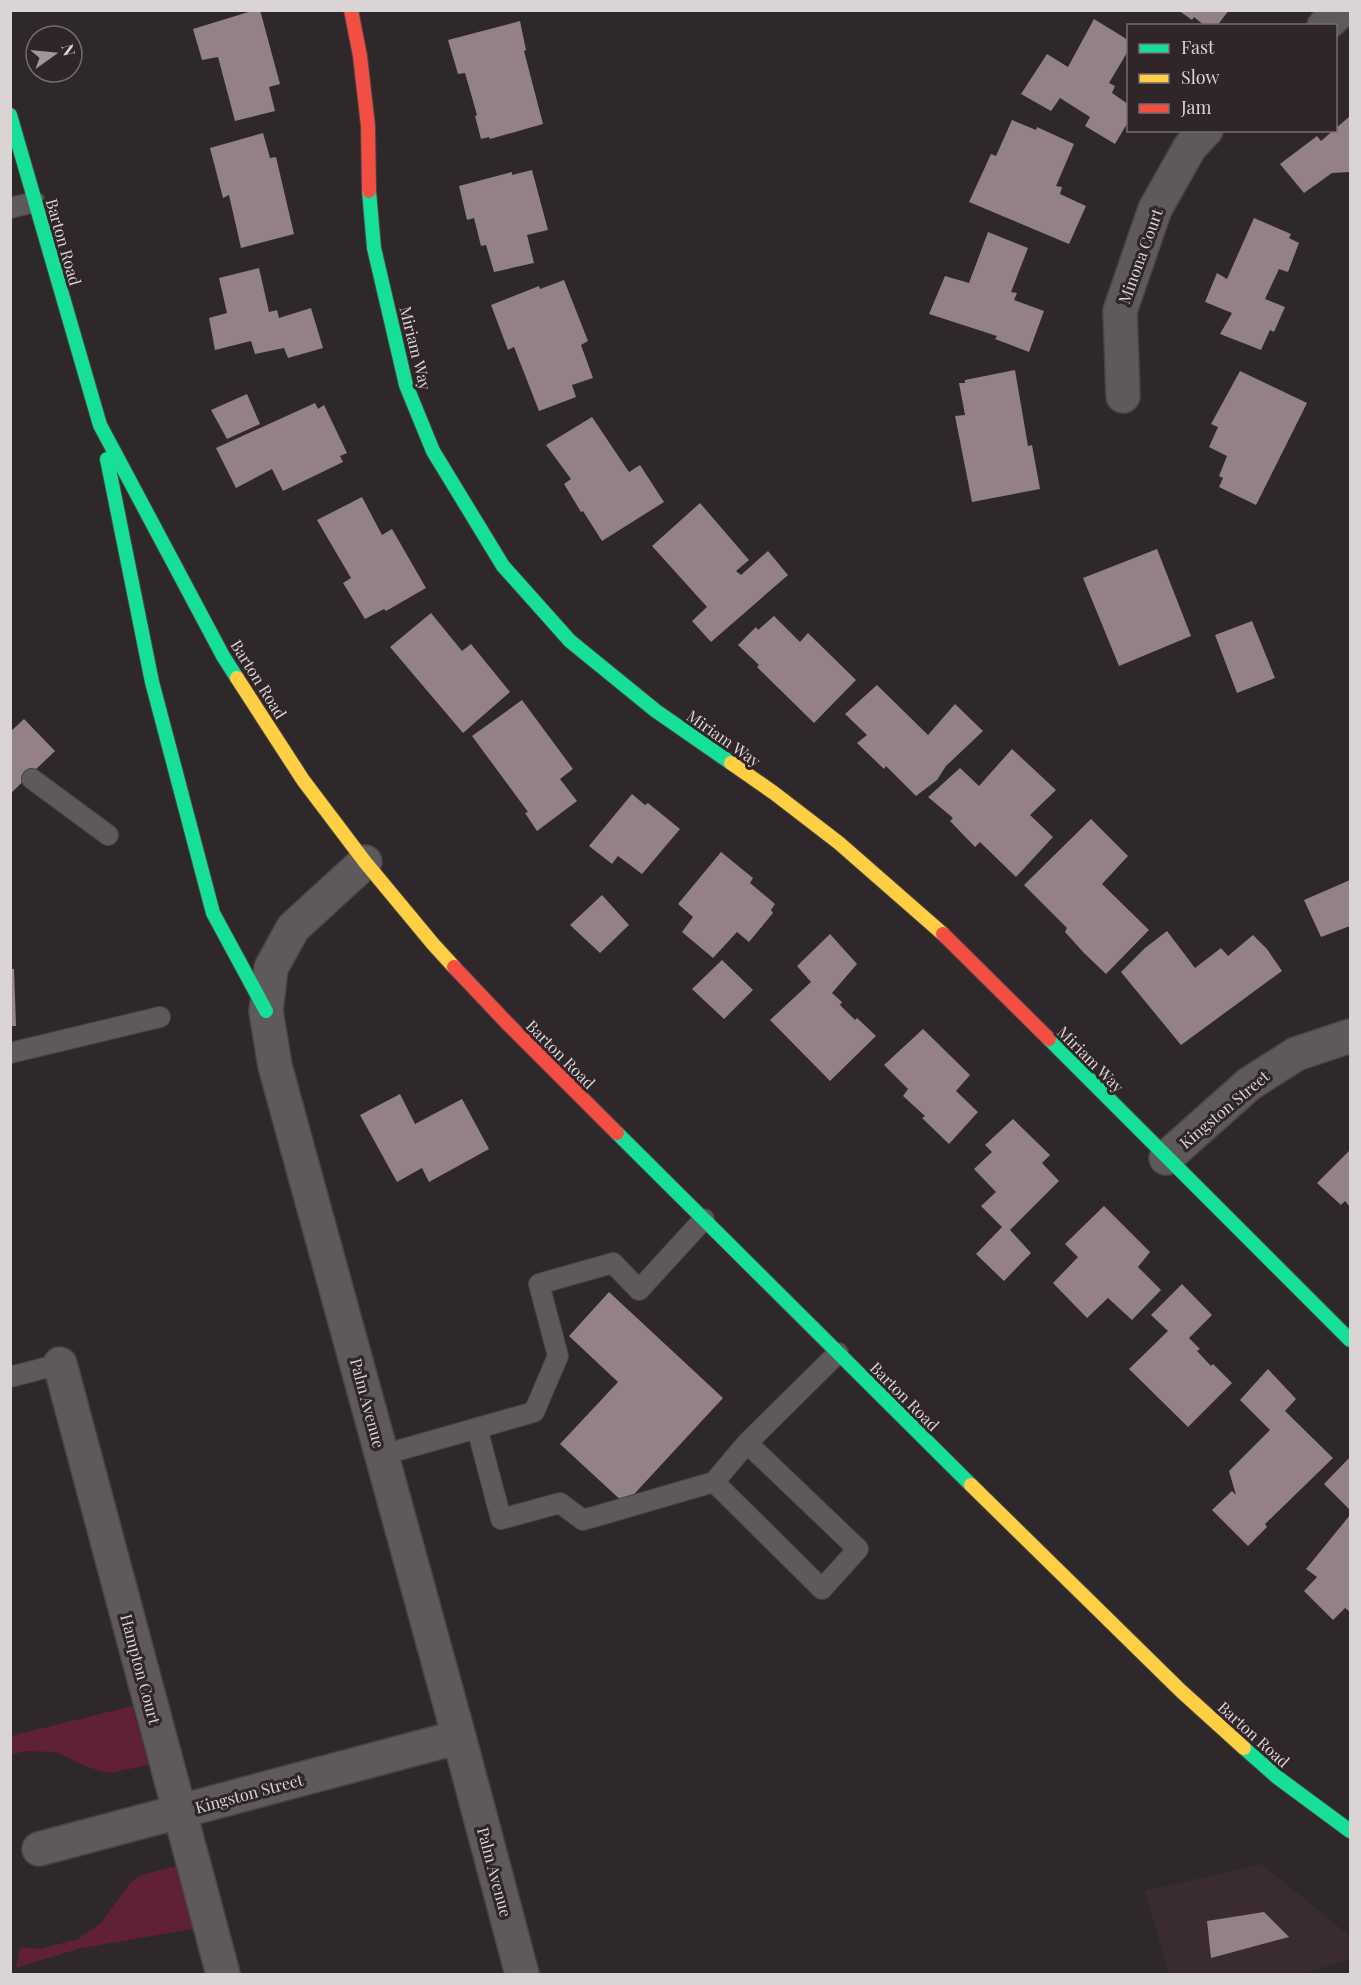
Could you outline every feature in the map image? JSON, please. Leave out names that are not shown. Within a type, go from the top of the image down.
[{"type":"main road","name":"Miriam Way","points":[[351,10],[360,56],[368,126],[369,191],[374,248],[406,385],[433,451],[503,566],[570,642],[656,711],[774,793],[839,843],[948,939],[1350,1340]]},
{"type":"main road","name":"Barton Road","points":[[10,115],[100,425],[223,656],[303,780],[364,862],[433,944],[500,1016],[1181,1691],[1276,1777],[1350,1831]]},
{"type":"main road","points":[[100,425],[152,682],[213,913],[266,1011]]},
{"type":"street","points":[[1326,24],[1342,10]]},
{"type":"street","name":"Minona Court","points":[[1123,396],[1120,311],[1155,209],[1190,147],[1204,132]]},
{"type":"street","name":"Palm Avenue","points":[[364,862],[293,928],[271,968],[266,1011],[275,1066],[522,1974]]},
{"type":"street","name":"Kingston Street","points":[[1167,1158],[1249,1084],[1296,1054],[1350,1036]]},
{"type":"street","name":"Hampton Court","points":[[60,1364],[223,1974]]},
{"type":"street","name":"Kingston Street","points":[[39,1849],[459,1737]]},
{"type":"lane","points":[[10,208],[35,202]]},
{"type":"lane","points":[[32,779],[108,835]]},
{"type":"lane","points":[[10,1053],[160,1017]]},
{"type":"lane","points":[[382,1455],[534,1412],[558,1356],[539,1284],[613,1263],[639,1290],[704,1220]]},
{"type":"lane","points":[[477,1428],[501,1519],[560,1503],[583,1520],[714,1482],[747,1443],[838,1353]]},
{"type":"lane","points":[[10,1377],[60,1364]]},
{"type":"lane","points":[[714,1482],[822,1589],[858,1549],[747,1443]]},
{"type":"shaded area","points":[[132,1706],[149,1765],[109,1773],[87,1767],[56,1752],[24,1751],[11,1755],[11,1736]]},
{"type":"shaded area","points":[[1261,1864],[1350,1936],[1350,1960],[1299,1974],[1169,1974],[1145,1891]]},
{"type":"shaded area","points":[[176,1866],[194,1929],[81,1948],[16,1968],[20,1947],[40,1949],[78,1939],[101,1923],[130,1883],[141,1875]]},
{"type":"building","points":[[260,10],[280,84],[269,87],[275,111],[235,121],[218,57],[202,60],[193,29]]},
{"type":"building","points":[[1178,10],[1229,10],[1218,24],[1203,24],[1194,17],[1192,20]]},
{"type":"building","points":[[1094,19],[1127,39],[1127,53],[1109,83],[1115,86],[1112,93],[1127,103],[1127,124],[1115,144],[1085,126],[1090,117],[1060,98],[1051,111],[1021,94],[1047,54],[1068,67]]},
{"type":"building","points":[[520,21],[526,50],[524,51],[543,124],[490,139],[489,137],[481,139],[465,73],[458,74],[448,40]]},
{"type":"building","points":[[1350,116],[1350,172],[1332,173],[1304,193],[1280,164],[1317,136],[1321,141],[1331,132],[1337,132],[1337,127]]},
{"type":"building","points":[[1012,120],[1036,130],[1037,127],[1074,144],[1056,186],[1062,187],[1060,194],[1086,206],[1069,244],[969,202],[991,154],[996,156]]},
{"type":"building","points":[[263,133],[270,158],[276,157],[294,234],[241,248],[229,195],[223,198],[210,148]]},
{"type":"building","points":[[532,170],[548,230],[527,235],[534,263],[494,272],[486,245],[481,246],[474,218],[467,220],[459,186],[512,172],[512,175]]},
{"type":"building","points":[[1254,218],[1291,234],[1289,238],[1299,243],[1288,272],[1279,269],[1265,299],[1285,307],[1274,332],[1270,330],[1261,350],[1220,334],[1232,313],[1205,302],[1217,273],[1227,279]]},
{"type":"building","points":[[988,232],[1028,248],[1011,292],[1017,293],[1014,300],[1044,311],[1029,352],[995,339],[997,336],[929,314],[945,276],[969,283]]},
{"type":"building","points":[[259,268],[269,312],[277,310],[279,318],[311,308],[323,348],[288,358],[284,348],[255,354],[251,341],[215,350],[209,318],[227,313],[219,278]]},
{"type":"building","points":[[564,280],[588,341],[581,345],[593,378],[572,385],[576,397],[539,411],[514,347],[508,350],[491,305],[539,286],[540,289]]},
{"type":"building","points":[[1015,370],[1028,446],[1032,445],[1040,489],[972,502],[955,416],[965,415],[959,383]]},
{"type":"building","points":[[1240,371],[1307,403],[1256,505],[1219,487],[1223,478],[1219,476],[1227,456],[1209,447],[1218,427],[1211,424]]},
{"type":"building","points":[[247,394],[260,424],[227,439],[211,410]]},
{"type":"building","points":[[315,403],[318,409],[324,405],[347,453],[340,456],[343,462],[283,491],[272,469],[236,488],[216,448]]},
{"type":"building","points":[[592,417],[629,472],[640,465],[664,502],[602,541],[564,484],[571,479],[546,445]]},
{"type":"building","points":[[362,497],[382,535],[392,529],[426,588],[386,611],[384,609],[365,619],[343,583],[351,578],[317,520]]},
{"type":"building","points":[[700,503],[749,560],[736,571],[741,575],[768,551],[788,575],[711,642],[692,621],[707,607],[652,546]]},
{"type":"building","points":[[1157,549],[1191,636],[1119,666],[1083,578]]},
{"type":"building","points":[[431,613],[462,651],[471,644],[510,692],[463,733],[390,647]]},
{"type":"building","points":[[774,616],[800,642],[808,633],[856,680],[814,723],[738,645],[756,627],[758,630]]},
{"type":"building","points":[[1252,621],[1275,678],[1237,693],[1215,635]]},
{"type":"building","points":[[877,685],[928,735],[955,704],[983,731],[946,766],[937,780],[916,796],[886,766],[884,769],[857,743],[867,735],[845,714]]},
{"type":"building","points":[[522,700],[573,769],[560,779],[577,801],[537,831],[525,813],[528,812],[472,736]]},
{"type":"building","points":[[24,719],[55,751],[10,794],[10,732]]},
{"type":"building","points":[[1012,749],[1056,790],[1030,815],[1053,837],[1016,877],[980,842],[975,847],[950,821],[953,818],[928,797],[960,768],[979,786]]},
{"type":"building","points":[[632,794],[645,805],[648,803],[680,829],[642,874],[618,856],[612,864],[589,846]]},
{"type":"building","points":[[1091,819],[1128,856],[1102,884],[1149,930],[1106,974],[1065,932],[1067,928],[1024,885]]},
{"type":"building","points":[[721,852],[753,878],[750,883],[775,904],[771,910],[773,913],[749,942],[737,932],[713,958],[682,932],[693,917],[678,904]]},
{"type":"building","points":[[1350,880],[1350,926],[1321,937],[1304,900]]},
{"type":"building","points":[[602,895],[629,925],[600,953],[570,925]]},
{"type":"building","points":[[1167,931],[1195,968],[1221,948],[1228,956],[1253,935],[1267,949],[1282,971],[1181,1045],[1121,972],[1145,948]]},
{"type":"building","points":[[830,934],[857,964],[832,993],[855,1020],[857,1018],[876,1036],[830,1081],[770,1020],[811,982],[797,966]]},
{"type":"building","points":[[722,960],[753,990],[724,1019],[692,989]]},
{"type":"building","points":[[10,969],[14,969],[16,1026],[10,1026]]},
{"type":"building","points":[[923,1029],[970,1075],[956,1091],[978,1112],[949,1144],[922,1118],[925,1116],[903,1096],[908,1089],[884,1065]]},
{"type":"building","points":[[400,1094],[415,1124],[462,1099],[489,1149],[429,1182],[422,1168],[397,1182],[360,1115]]},
{"type":"building","points":[[1013,1119],[1050,1155],[1042,1163],[1059,1181],[1010,1230],[1031,1253],[1004,1281],[976,1254],[1002,1227],[981,1206],[996,1192],[974,1169],[992,1152],[985,1145]]},
{"type":"building","points":[[1350,1150],[1350,1207],[1345,1201],[1341,1205],[1317,1183]]},
{"type":"building","points":[[1104,1206],[1150,1252],[1138,1267],[1161,1290],[1132,1320],[1108,1298],[1087,1318],[1053,1283],[1078,1257],[1065,1244]]},
{"type":"building","points":[[1182,1284],[1212,1315],[1189,1338],[1200,1349],[1197,1351],[1211,1366],[1213,1364],[1232,1383],[1188,1427],[1129,1369],[1168,1331],[1151,1315]]},
{"type":"building","points":[[609,1292],[723,1398],[625,1504],[560,1444],[618,1382],[569,1336]]},
{"type":"building","points":[[1268,1369],[1296,1399],[1285,1411],[1333,1458],[1265,1524],[1267,1527],[1248,1546],[1212,1510],[1232,1491],[1236,1495],[1229,1471],[1270,1430],[1240,1400]]},
{"type":"building","points":[[1350,1457],[1350,1510],[1324,1484]]},
{"type":"building","points":[[1350,1515],[1350,1610],[1345,1608],[1333,1620],[1304,1591],[1317,1577],[1306,1569]]},
{"type":"building","points":[[1264,1912],[1289,1937],[1211,1958],[1207,1921]]},
{"type":"traffic: fast","points":[[10,115],[100,425],[223,656],[237,678]]},
{"type":"traffic: fast","points":[[369,191],[374,248],[406,385],[433,451],[503,566],[570,641],[656,711],[731,763]]},
{"type":"traffic: fast","points":[[107,459],[152,682],[213,913],[266,1011]]},
{"type":"traffic: fast","points":[[1049,1039],[1350,1340]]},
{"type":"traffic: fast","points":[[617,1133],[971,1485]]},
{"type":"traffic: fast","points":[[1244,1748],[1277,1777],[1350,1831]]},
{"type":"traffic: slow","points":[[237,678],[303,780],[365,862],[454,967]]},
{"type":"traffic: slow","points":[[731,763],[839,843],[943,934]]},
{"type":"traffic: slow","points":[[971,1485],[1181,1691],[1244,1748]]},
{"type":"traffic: jam","points":[[351,10],[360,56],[368,126],[369,191]]},
{"type":"traffic: jam","points":[[943,934],[1049,1039]]},
{"type":"traffic: jam","points":[[454,967],[617,1133]]}]
